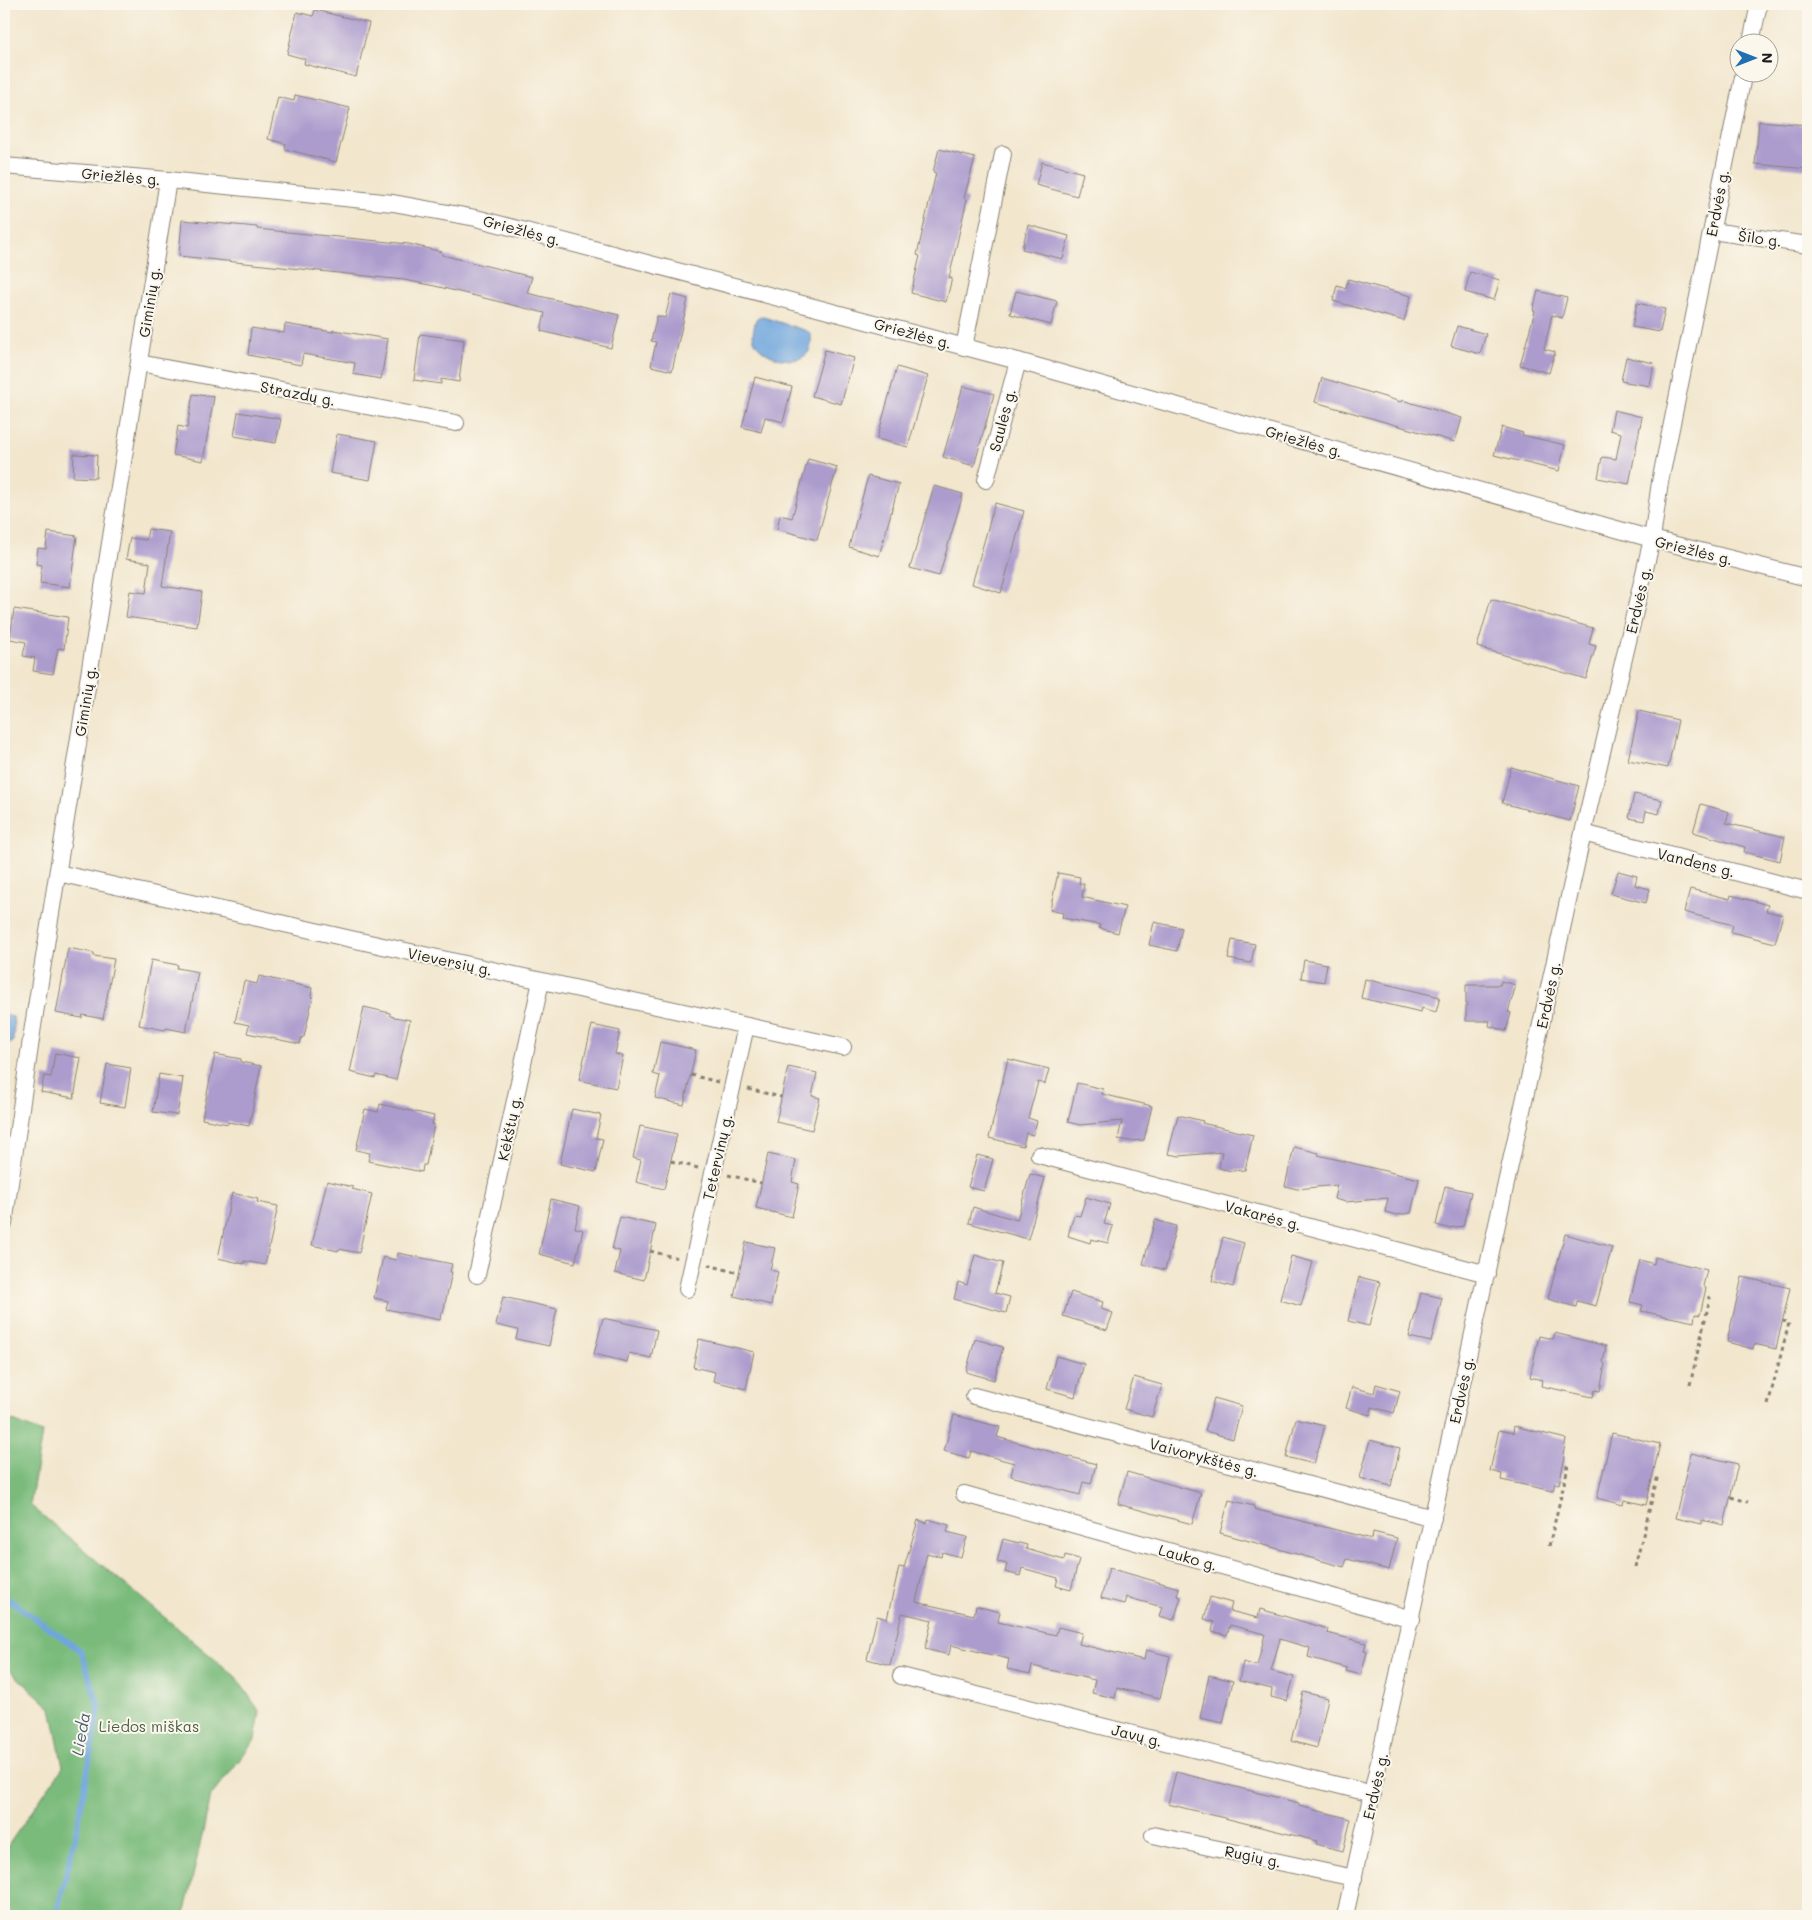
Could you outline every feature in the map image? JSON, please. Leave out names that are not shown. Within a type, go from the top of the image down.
[{"type":"street","points":[[1753,32],[1759,4]]},
{"type":"street","name":"Erdvės g.","points":[[1345,1916],[1374,1794],[1583,833],[1652,539],[1660,482],[1742,82]]},
{"type":"street","points":[[964,347],[1003,154]]},
{"type":"street","name":"Griežlės g.","points":[[4,166],[168,180],[393,203],[476,218],[1018,361],[1652,539],[1808,578]]},
{"type":"street","name":"Giminių g.","points":[[4,1224],[168,180]]},
{"type":"street","name":"Šilo g.","points":[[1712,231],[1808,244]]},
{"type":"street","name":"Saulės g.","points":[[986,480],[1018,361]]},
{"type":"street","name":"Strazdų g.","points":[[139,363],[456,423]]},
{"type":"street","name":"Vandens g.","points":[[1583,833],[1808,891]]},
{"type":"street","name":"Vieversių g.","points":[[58,873],[843,1047]]},
{"type":"street","name":"Kėkštų g.","points":[[477,1275],[541,981]]},
{"type":"street","name":"Tetervinų g.","points":[[687,1289],[746,1026]]},
{"type":"street","name":"Vakarės g.","points":[[1039,1155],[1487,1274]]},
{"type":"street","name":"Vaivorykštės g.","points":[[974,1396],[1433,1518]]},
{"type":"street","name":"Lauko g.","points":[[964,1494],[1412,1619]]},
{"type":"street","name":"Javų g.","points":[[901,1676],[1374,1794]]},
{"type":"street","name":"Rugių g.","points":[[1153,1835],[1354,1878]]},
{"type":"path","points":[[1690,1385],[1710,1298],[1704,1296]]},
{"type":"path","points":[[1768,1405],[1789,1323],[1782,1321]]},
{"type":"path","points":[[1549,1546],[1568,1467],[1563,1466]]},
{"type":"path","points":[[1635,1567],[1656,1479],[1652,1478]]},
{"type":"path","points":[[1731,1497],[1748,1502]]},
{"type":"green space","name":"Liedos miškas","points":[[4,1417],[42,1433],[30,1505],[236,1677],[260,1712],[255,1740],[211,1796],[184,1916],[4,1916],[4,1851],[63,1767],[51,1708],[4,1665]]},
{"type":"water","points":[[760,316],[807,331],[811,334],[811,347],[805,355],[798,359],[789,360],[770,355],[756,343],[753,335],[756,319]]},
{"type":"water","points":[[4,1013],[13,1017],[14,1026],[13,1042],[4,1046]]},
{"type":"building","points":[[315,10],[369,23],[356,77],[304,64],[305,59],[287,54],[297,12],[313,16]]},
{"type":"building","points":[[295,95],[350,108],[336,162],[285,149],[286,144],[268,139],[278,97],[294,101]]},
{"type":"building","points":[[1759,121],[1808,125],[1808,169],[1755,164]]},
{"type":"building","points":[[939,149],[975,158],[964,198],[967,199],[949,278],[952,278],[946,302],[911,293],[920,256],[917,255],[936,173],[933,172]]},
{"type":"building","points":[[1042,162],[1083,173],[1077,196],[1036,185]]},
{"type":"building","points":[[182,220],[409,244],[442,252],[442,255],[532,277],[527,293],[619,315],[611,348],[541,331],[545,313],[435,286],[404,280],[179,256]]},
{"type":"building","points":[[1028,225],[1069,236],[1063,259],[1022,249]]},
{"type":"building","points":[[1470,272],[1500,280],[1494,300],[1465,292]]},
{"type":"building","points":[[1348,279],[1411,296],[1404,321],[1333,301],[1337,285],[1346,288]]},
{"type":"building","points":[[1016,291],[1057,301],[1051,325],[1010,314]]},
{"type":"building","points":[[1538,291],[1567,298],[1562,318],[1552,315],[1544,349],[1555,352],[1549,373],[1520,365],[1535,311],[1533,310]]},
{"type":"building","points":[[671,294],[688,299],[672,371],[651,366],[656,342],[651,341],[657,316],[665,318]]},
{"type":"building","points":[[1637,303],[1665,309],[1660,332],[1632,327]]},
{"type":"building","points":[[285,324],[388,339],[381,379],[353,374],[355,363],[303,354],[301,365],[248,355],[251,328],[284,333]]},
{"type":"building","points":[[1457,326],[1486,334],[1480,354],[1451,346]]},
{"type":"building","points":[[420,334],[464,340],[459,382],[441,379],[441,384],[414,380]]},
{"type":"building","points":[[825,350],[854,358],[841,404],[812,396]]},
{"type":"building","points":[[1626,357],[1654,363],[1650,386],[1621,381]]},
{"type":"building","points":[[897,367],[928,376],[908,447],[877,439]]},
{"type":"building","points":[[755,377],[792,387],[783,422],[765,417],[761,432],[742,427]]},
{"type":"building","points":[[1322,378],[1462,418],[1455,442],[1315,402]]},
{"type":"building","points":[[963,386],[994,394],[974,466],[943,457]]},
{"type":"building","points":[[193,394],[214,397],[203,461],[173,455],[178,426],[187,428]]},
{"type":"building","points":[[1614,410],[1642,417],[1629,484],[1598,478],[1602,457],[1616,459],[1621,433],[1610,430]]},
{"type":"building","points":[[238,412],[281,419],[276,443],[234,436]]},
{"type":"building","points":[[1502,427],[1523,433],[1522,435],[1565,445],[1559,471],[1494,455]]},
{"type":"building","points":[[337,434],[377,441],[370,480],[330,473]]},
{"type":"building","points":[[74,454],[97,455],[96,478],[73,477]]},
{"type":"building","points":[[808,459],[837,467],[817,540],[777,529],[780,515],[792,518]]},
{"type":"building","points":[[868,476],[899,484],[879,556],[849,547]]},
{"type":"building","points":[[934,486],[963,494],[939,576],[910,568]]},
{"type":"building","points":[[995,503],[1024,511],[1001,593],[972,584]]},
{"type":"building","points":[[148,529],[170,532],[162,586],[202,592],[197,627],[126,617],[130,591],[146,593],[150,563],[126,559],[130,538],[146,540]]},
{"type":"building","points":[[48,532],[77,536],[70,587],[40,583],[42,565],[36,564],[38,548],[46,549]]},
{"type":"building","points":[[1491,599],[1593,628],[1589,644],[1596,646],[1586,679],[1477,647]]},
{"type":"building","points":[[14,609],[68,617],[64,649],[58,648],[53,674],[33,671],[35,658],[23,656],[26,642],[10,639]]},
{"type":"building","points":[[1639,711],[1678,720],[1668,768],[1628,760]]},
{"type":"building","points":[[1511,767],[1579,786],[1570,821],[1502,803]]},
{"type":"building","points":[[1634,794],[1662,800],[1659,814],[1646,811],[1644,821],[1629,818]]},
{"type":"building","points":[[1701,804],[1729,812],[1726,823],[1785,837],[1780,861],[1744,852],[1745,847],[1693,832]]},
{"type":"building","points":[[1618,871],[1637,876],[1635,885],[1650,889],[1646,903],[1611,894]]},
{"type":"building","points":[[1058,873],[1080,877],[1079,883],[1084,884],[1082,897],[1125,907],[1118,933],[1099,928],[1100,925],[1062,918],[1063,913],[1050,910]]},
{"type":"building","points":[[1690,889],[1730,899],[1731,895],[1768,905],[1766,911],[1783,915],[1775,943],[1731,932],[1733,925],[1684,912]]},
{"type":"building","points":[[1154,922],[1182,928],[1177,951],[1149,945]]},
{"type":"building","points":[[1232,940],[1255,944],[1251,963],[1228,959]]},
{"type":"building","points":[[68,948],[94,953],[94,956],[114,959],[103,1019],[83,1015],[82,1018],[56,1013]]},
{"type":"building","points":[[151,960],[178,965],[177,968],[198,972],[186,1032],[139,1025]]},
{"type":"building","points":[[1304,960],[1327,964],[1324,982],[1301,978]]},
{"type":"building","points":[[259,976],[312,988],[311,996],[313,996],[304,1037],[302,1037],[300,1044],[247,1033],[249,1025],[235,1022],[244,981],[257,984]]},
{"type":"building","points":[[1365,979],[1440,997],[1436,1012],[1422,1008],[1421,1012],[1361,998]]},
{"type":"building","points":[[1501,981],[1516,985],[1508,1012],[1511,1013],[1506,1031],[1489,1026],[1490,1021],[1466,1021],[1466,985],[1500,985]]},
{"type":"building","points":[[364,1007],[390,1013],[390,1016],[410,1020],[396,1080],[376,1075],[375,1078],[350,1072]]},
{"type":"building","points":[[592,1025],[620,1031],[615,1054],[623,1056],[616,1088],[579,1080]]},
{"type":"building","points":[[660,1042],[696,1050],[684,1105],[655,1098],[660,1076],[653,1074]]},
{"type":"building","points":[[55,1053],[81,1058],[74,1098],[41,1092],[44,1076],[51,1077]]},
{"type":"building","points":[[215,1054],[241,1059],[241,1062],[261,1066],[249,1126],[202,1119]]},
{"type":"building","points":[[1008,1059],[1049,1069],[1045,1084],[1038,1082],[1028,1118],[1037,1121],[1033,1135],[1026,1133],[1023,1146],[989,1138]]},
{"type":"building","points":[[107,1064],[131,1068],[125,1107],[100,1103]]},
{"type":"building","points":[[788,1067],[817,1073],[812,1096],[820,1098],[812,1130],[776,1122]]},
{"type":"building","points":[[159,1074],[183,1078],[177,1115],[153,1112]]},
{"type":"building","points":[[1077,1083],[1103,1089],[1102,1094],[1152,1106],[1144,1140],[1130,1141],[1118,1139],[1122,1121],[1080,1125],[1068,1122]]},
{"type":"building","points":[[380,1104],[434,1116],[426,1165],[423,1165],[422,1172],[368,1161],[370,1153],[356,1150],[365,1109],[378,1112]]},
{"type":"building","points":[[572,1109],[601,1115],[596,1138],[603,1139],[596,1172],[560,1164]]},
{"type":"building","points":[[1178,1115],[1203,1121],[1202,1123],[1253,1135],[1245,1170],[1231,1171],[1219,1168],[1222,1152],[1180,1156],[1168,1154]]},
{"type":"building","points":[[640,1126],[677,1134],[664,1189],[636,1182],[641,1160],[633,1158]]},
{"type":"building","points":[[1294,1147],[1319,1153],[1318,1155],[1419,1179],[1411,1213],[1397,1215],[1385,1212],[1388,1198],[1346,1202],[1334,1199],[1337,1185],[1297,1189],[1285,1186]]},
{"type":"building","points":[[768,1154],[796,1160],[792,1182],[799,1184],[792,1217],[756,1208]]},
{"type":"building","points":[[977,1155],[993,1159],[984,1191],[968,1187]]},
{"type":"building","points":[[1030,1174],[1045,1178],[1028,1239],[969,1223],[973,1207],[1017,1220]]},
{"type":"building","points":[[327,1181],[372,1194],[359,1253],[339,1249],[338,1251],[312,1245]]},
{"type":"building","points":[[1445,1186],[1471,1192],[1463,1226],[1448,1228],[1436,1225]]},
{"type":"building","points":[[232,1193],[258,1199],[257,1202],[278,1206],[265,1265],[244,1261],[244,1264],[218,1258]]},
{"type":"building","points":[[1086,1197],[1110,1204],[1104,1224],[1113,1226],[1108,1243],[1091,1239],[1090,1243],[1068,1236],[1074,1215],[1080,1216]]},
{"type":"building","points":[[551,1199],[580,1206],[575,1228],[583,1230],[575,1263],[539,1254]]},
{"type":"building","points":[[620,1217],[656,1225],[644,1280],[615,1273],[620,1251],[612,1249]]},
{"type":"building","points":[[1155,1220],[1176,1226],[1165,1270],[1143,1264]]},
{"type":"building","points":[[1565,1234],[1612,1247],[1596,1306],[1577,1301],[1576,1307],[1548,1299]]},
{"type":"building","points":[[1223,1237],[1244,1243],[1233,1287],[1212,1281]]},
{"type":"building","points":[[746,1242],[775,1248],[770,1270],[778,1272],[771,1305],[734,1296]]},
{"type":"building","points":[[398,1253],[452,1264],[450,1272],[452,1272],[440,1320],[386,1309],[388,1301],[374,1298],[383,1257],[396,1260]]},
{"type":"building","points":[[975,1255],[1003,1263],[995,1293],[1010,1297],[1006,1313],[954,1299],[958,1282],[967,1285]]},
{"type":"building","points":[[1291,1256],[1313,1262],[1301,1306],[1280,1300]]},
{"type":"building","points":[[1655,1257],[1707,1270],[1703,1286],[1706,1288],[1700,1315],[1695,1314],[1694,1322],[1641,1311],[1643,1305],[1630,1302],[1640,1260],[1654,1264]]},
{"type":"building","points":[[1359,1277],[1380,1282],[1369,1326],[1348,1321]]},
{"type":"building","points":[[1742,1277],[1790,1288],[1776,1349],[1754,1344],[1753,1349],[1727,1342]]},
{"type":"building","points":[[1071,1292],[1103,1302],[1101,1309],[1113,1313],[1107,1330],[1063,1316]]},
{"type":"building","points":[[1421,1293],[1442,1298],[1431,1342],[1409,1337]]},
{"type":"building","points":[[503,1297],[557,1309],[549,1346],[516,1339],[518,1330],[496,1325]]},
{"type":"building","points":[[603,1318],[657,1330],[651,1358],[629,1353],[627,1362],[594,1354]]},
{"type":"building","points":[[1555,1333],[1606,1346],[1600,1391],[1595,1390],[1593,1397],[1541,1386],[1542,1380],[1530,1377],[1539,1336],[1553,1339]]},
{"type":"building","points":[[699,1339],[754,1352],[746,1389],[713,1381],[715,1372],[693,1367]]},
{"type":"building","points":[[975,1339],[1003,1347],[994,1380],[966,1372]]},
{"type":"building","points":[[1056,1356],[1084,1364],[1075,1397],[1047,1389]]},
{"type":"building","points":[[1134,1377],[1162,1385],[1152,1417],[1124,1409]]},
{"type":"building","points":[[1376,1384],[1400,1391],[1394,1413],[1372,1407],[1370,1415],[1346,1408],[1352,1387],[1374,1393]]},
{"type":"building","points":[[1214,1398],[1242,1406],[1233,1439],[1205,1431]]},
{"type":"building","points":[[954,1415],[1000,1427],[997,1437],[1096,1464],[1091,1484],[1083,1482],[1080,1495],[1011,1476],[1014,1463],[971,1451],[969,1458],[944,1451]]},
{"type":"building","points":[[1296,1419],[1325,1426],[1314,1464],[1286,1457]]},
{"type":"building","points":[[1514,1426],[1566,1439],[1563,1455],[1565,1457],[1559,1484],[1555,1483],[1553,1491],[1501,1480],[1502,1474],[1490,1471],[1499,1430],[1513,1433]]},
{"type":"building","points":[[1612,1433],[1660,1444],[1646,1505],[1624,1500],[1623,1505],[1597,1498]]},
{"type":"building","points":[[1370,1440],[1400,1448],[1391,1486],[1360,1478]]},
{"type":"building","points":[[1691,1453],[1738,1464],[1724,1525],[1702,1520],[1702,1524],[1675,1518]]},
{"type":"building","points":[[1127,1472],[1201,1493],[1192,1524],[1118,1504]]},
{"type":"building","points":[[1229,1500],[1254,1506],[1254,1509],[1372,1539],[1373,1532],[1397,1538],[1389,1570],[1347,1559],[1344,1567],[1220,1533]]},
{"type":"building","points":[[928,1519],[949,1525],[947,1532],[967,1537],[961,1557],[942,1552],[941,1557],[927,1553],[916,1602],[974,1615],[976,1606],[1000,1612],[998,1622],[1056,1635],[1058,1627],[1082,1633],[1079,1644],[1144,1660],[1146,1650],[1170,1656],[1160,1698],[1117,1688],[1115,1698],[1092,1693],[1095,1680],[1032,1666],[1030,1674],[1007,1669],[1009,1659],[951,1645],[949,1655],[925,1649],[932,1620],[902,1613],[890,1665],[867,1659],[877,1616],[887,1619],[899,1567],[904,1568],[918,1520],[927,1523]]},
{"type":"building","points":[[1003,1539],[1027,1545],[1026,1549],[1064,1560],[1065,1555],[1079,1559],[1071,1590],[1056,1586],[1058,1578],[1022,1568],[1020,1576],[1005,1572],[1007,1564],[997,1562]]},
{"type":"building","points":[[1109,1568],[1179,1588],[1177,1596],[1181,1597],[1174,1620],[1159,1616],[1162,1607],[1126,1597],[1124,1604],[1101,1598]]},
{"type":"building","points":[[1210,1597],[1232,1603],[1230,1611],[1258,1618],[1260,1609],[1328,1629],[1327,1633],[1366,1643],[1364,1651],[1367,1652],[1361,1675],[1346,1671],[1347,1668],[1308,1657],[1310,1648],[1280,1639],[1271,1671],[1294,1677],[1287,1701],[1271,1697],[1272,1689],[1239,1681],[1243,1662],[1257,1666],[1265,1634],[1230,1625],[1227,1635],[1212,1631],[1214,1622],[1204,1619]]},
{"type":"building","points":[[1209,1675],[1233,1681],[1223,1723],[1200,1718]]},
{"type":"building","points":[[1303,1692],[1328,1698],[1317,1748],[1291,1741]]},
{"type":"building","points":[[1176,1772],[1299,1803],[1299,1806],[1351,1819],[1343,1851],[1316,1844],[1317,1841],[1168,1804]]},
{"type":"waterway","name":"Lieda","points":[[4,1596],[81,1651],[99,1707],[77,1829],[56,1916]]}]
